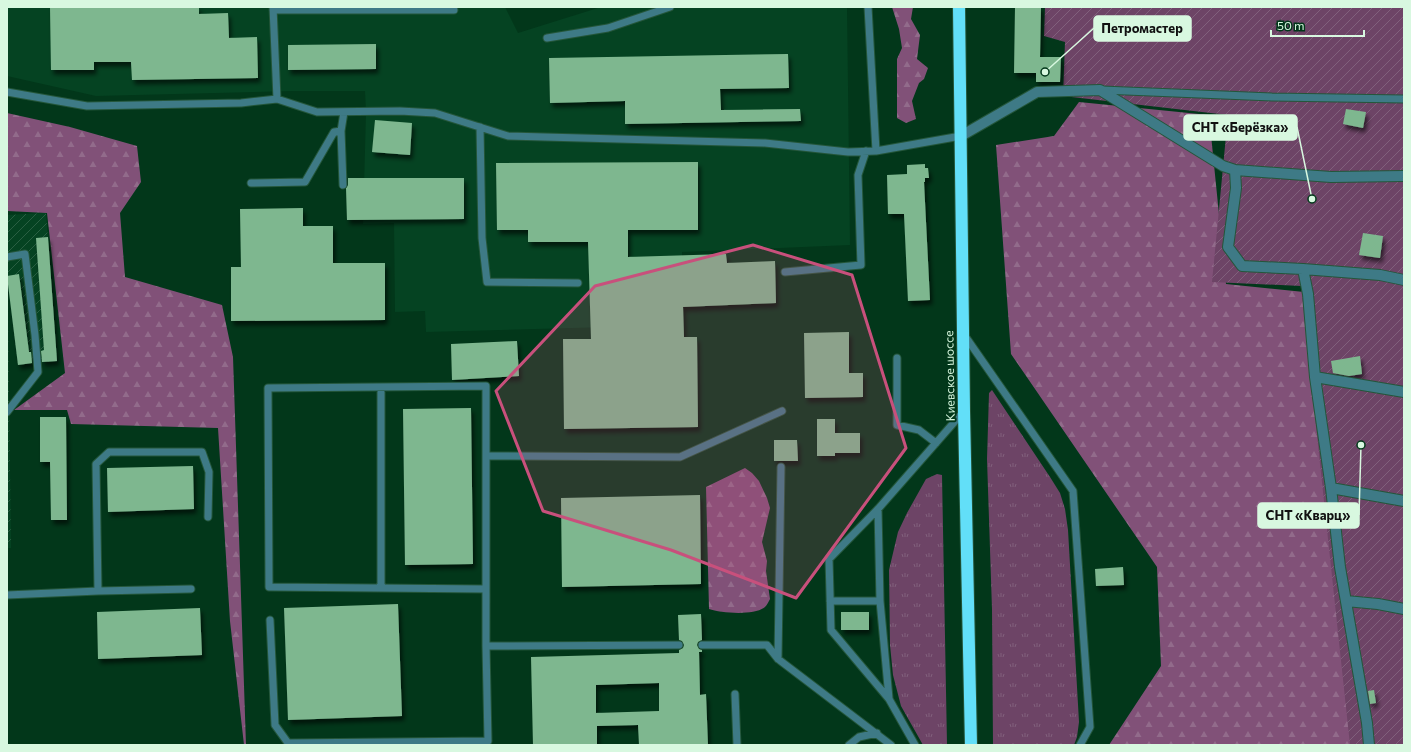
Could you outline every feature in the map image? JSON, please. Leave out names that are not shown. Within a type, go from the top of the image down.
[{"type":"highway","name":"Киевское шоссе","points":[[959,7],[964,411],[971,745]]},
{"type":"street","points":[[961,136],[1037,92],[1100,90],[1223,166],[1235,170],[1331,177],[1404,176]]},
{"type":"street","points":[[1235,170],[1236,188],[1228,247],[1242,266],[1380,275],[1404,280]]},
{"type":"street","points":[[1304,269],[1308,294],[1315,377],[1331,488],[1340,566],[1367,723],[1369,745]]},
{"type":"street","points":[[1315,377],[1404,392]]},
{"type":"street","points":[[1331,488],[1404,501]]},
{"type":"street","points":[[1346,601],[1404,608]]},
{"type":"lane","points":[[547,38],[608,28],[670,7]]},
{"type":"lane","points":[[868,7],[876,150]]},
{"type":"lane","points":[[277,99],[273,9],[454,10]]},
{"type":"lane","points":[[1100,90],[1272,97],[1404,99]]},
{"type":"lane","points":[[7,92],[87,106],[241,103],[277,99],[317,112],[400,111],[435,113],[508,136],[766,143],[848,152],[876,150],[961,136]]},
{"type":"lane","points":[[343,185],[341,131],[344,112]]},
{"type":"lane","points":[[480,127],[482,238],[487,282],[578,283]]},
{"type":"lane","points":[[251,183],[305,182],[334,132],[341,131]]},
{"type":"lane","points":[[785,272],[861,265],[858,175],[866,151]]},
{"type":"lane","points":[[7,257],[25,254],[38,372],[7,412]]},
{"type":"lane","points":[[964,335],[1074,491],[1090,727],[1080,745]]},
{"type":"lane","points":[[897,358],[897,425],[919,430],[936,443]]},
{"type":"lane","points":[[270,620],[275,725],[288,742],[488,742],[486,646],[486,590],[486,456],[486,386],[268,388],[269,587],[486,590]]},
{"type":"lane","points":[[381,387],[381,588]]},
{"type":"lane","points":[[486,456],[680,457],[782,411]]},
{"type":"lane","points":[[915,745],[889,699],[831,630],[829,559],[878,509],[964,411]]},
{"type":"lane","points":[[98,591],[96,464],[109,452],[202,452],[208,472],[208,517]]},
{"type":"lane","points":[[778,659],[781,467]]},
{"type":"lane","points":[[878,509],[880,601],[889,699]]},
{"type":"lane","points":[[7,595],[191,589]]},
{"type":"lane","points":[[830,601],[880,601]]},
{"type":"lane","points":[[486,646],[679,645]]},
{"type":"lane","points":[[702,646],[767,645],[778,659],[891,745]]},
{"type":"lane","points":[[735,694],[737,745]]},
{"type":"lane","points":[[963,745],[971,732]]},
{"type":"lane","points":[[849,745],[859,737],[877,734]]},
{"type":"highlighted area","points":[[753,245],[852,275],[906,448],[796,598],[671,550],[543,511],[496,391],[595,286]]},
{"type":"shaded area","points":[[7,7],[505,7],[518,33],[601,7],[847,7],[850,245],[682,252],[683,325],[426,332],[425,311],[395,312],[394,223],[363,224],[366,112],[365,91],[294,91],[96,96],[7,76]]},
{"type":"shaded area","points":[[46,213],[57,361],[18,365],[7,276],[7,215]]},
{"type":"shaded area","points":[[8,311],[11,548],[7,548]]},
{"type":"green space","points":[[892,7],[913,7],[911,19],[920,35],[917,59],[928,68],[924,79],[919,83],[912,101],[916,119],[906,123],[897,118],[897,59],[902,48],[899,29]]},
{"type":"green space","points":[[1045,7],[1404,7],[1404,745],[1350,745],[1301,286],[1212,282],[1228,115],[1063,96],[1065,42],[1044,36]]},
{"type":"green space","points":[[1079,102],[1209,115],[1226,284],[1304,292],[1354,745],[1109,745],[1161,666],[1157,567],[1011,354],[996,145],[1054,136]]},
{"type":"green space","points":[[7,113],[70,127],[137,146],[141,182],[120,213],[125,277],[222,305],[233,357],[246,745],[244,745],[230,621],[218,428],[71,424],[67,410],[14,410],[65,373],[47,213],[7,211]]},
{"type":"green space","points":[[992,390],[1060,493],[1065,509],[1068,530],[1079,722],[1077,737],[1074,745],[993,745],[992,609],[987,459],[989,393]]},
{"type":"green space","points":[[745,468],[759,481],[770,508],[762,542],[767,561],[766,571],[770,599],[765,607],[753,612],[737,613],[709,609],[706,487]]},
{"type":"green space","points":[[937,474],[942,475],[947,745],[923,745],[901,706],[893,675],[890,645],[889,570],[898,532],[907,513],[926,479]]},
{"type":"building","points":[[50,7],[199,7],[199,14],[228,13],[229,38],[257,37],[258,78],[132,80],[131,62],[94,62],[94,70],[51,70]]},
{"type":"building","points":[[1015,7],[1041,7],[1040,57],[1061,57],[1060,82],[1036,82],[1036,73],[1014,73]]},
{"type":"building","points":[[376,44],[376,69],[288,70],[288,45]]},
{"type":"building","points":[[788,54],[789,88],[720,89],[721,110],[800,109],[801,121],[625,124],[625,101],[550,103],[549,58]]},
{"type":"building","points":[[1346,109],[1366,112],[1363,128],[1343,124]]},
{"type":"building","points":[[375,120],[412,123],[410,155],[372,152]]},
{"type":"building","points":[[698,162],[698,230],[628,230],[628,257],[726,254],[727,263],[775,261],[776,303],[683,307],[684,337],[697,337],[698,427],[564,429],[563,339],[591,339],[588,242],[528,242],[528,230],[497,230],[496,163]]},
{"type":"building","points":[[925,164],[925,168],[928,168],[929,178],[925,178],[924,182],[930,300],[908,301],[904,214],[888,214],[887,175],[907,174],[907,165]]},
{"type":"building","points":[[348,178],[464,178],[464,219],[347,220],[346,188],[348,185]]},
{"type":"building","points":[[303,208],[303,226],[333,226],[333,263],[385,263],[385,320],[231,321],[231,267],[241,267],[240,209]]},
{"type":"building","points":[[1363,233],[1383,236],[1380,258],[1359,255]]},
{"type":"building","points":[[48,237],[57,361],[42,362],[41,351],[44,350],[36,238]]},
{"type":"building","points":[[19,274],[29,352],[31,352],[32,363],[18,365],[7,276]]},
{"type":"building","points":[[849,332],[849,373],[863,373],[863,397],[805,398],[804,333]]},
{"type":"building","points":[[517,341],[519,376],[452,380],[451,344]]},
{"type":"building","points":[[1360,356],[1362,374],[1349,376],[1333,373],[1331,361]]},
{"type":"building","points":[[471,408],[473,564],[405,565],[403,409]]},
{"type":"building","points":[[40,417],[66,417],[67,520],[51,520],[50,462],[40,462]]},
{"type":"building","points":[[817,419],[835,419],[835,433],[860,433],[860,453],[835,453],[835,456],[817,456]]},
{"type":"building","points":[[774,440],[797,440],[798,461],[774,461]]},
{"type":"building","points":[[193,466],[194,509],[108,512],[107,468]]},
{"type":"building","points":[[700,495],[701,584],[562,587],[561,498]]},
{"type":"building","points":[[1123,567],[1124,585],[1096,586],[1095,569]]},
{"type":"building","points":[[398,604],[402,716],[288,720],[284,608]]},
{"type":"building","points":[[200,608],[202,655],[98,659],[97,612]]},
{"type":"building","points":[[841,612],[869,612],[869,630],[841,630]]},
{"type":"building","points":[[701,614],[702,640],[698,642],[697,645],[699,649],[702,650],[702,652],[699,652],[700,695],[706,694],[708,745],[639,745],[638,725],[597,726],[597,745],[533,745],[531,657],[679,653],[679,650],[683,648],[684,645],[682,641],[679,640],[678,615]],"holes":[[[659,683],[659,711],[596,713],[596,685]]]},
{"type":"building","points":[[1374,690],[1376,703],[1370,704],[1368,691]]},
{"type":"place","name":"Петромастер","points":[[1045,72]]},
{"type":"place","name":"СНТ «Берёзка»","points":[[1312,199]]},
{"type":"place","name":"СНТ «Кварц»","points":[[1361,445]]}]
